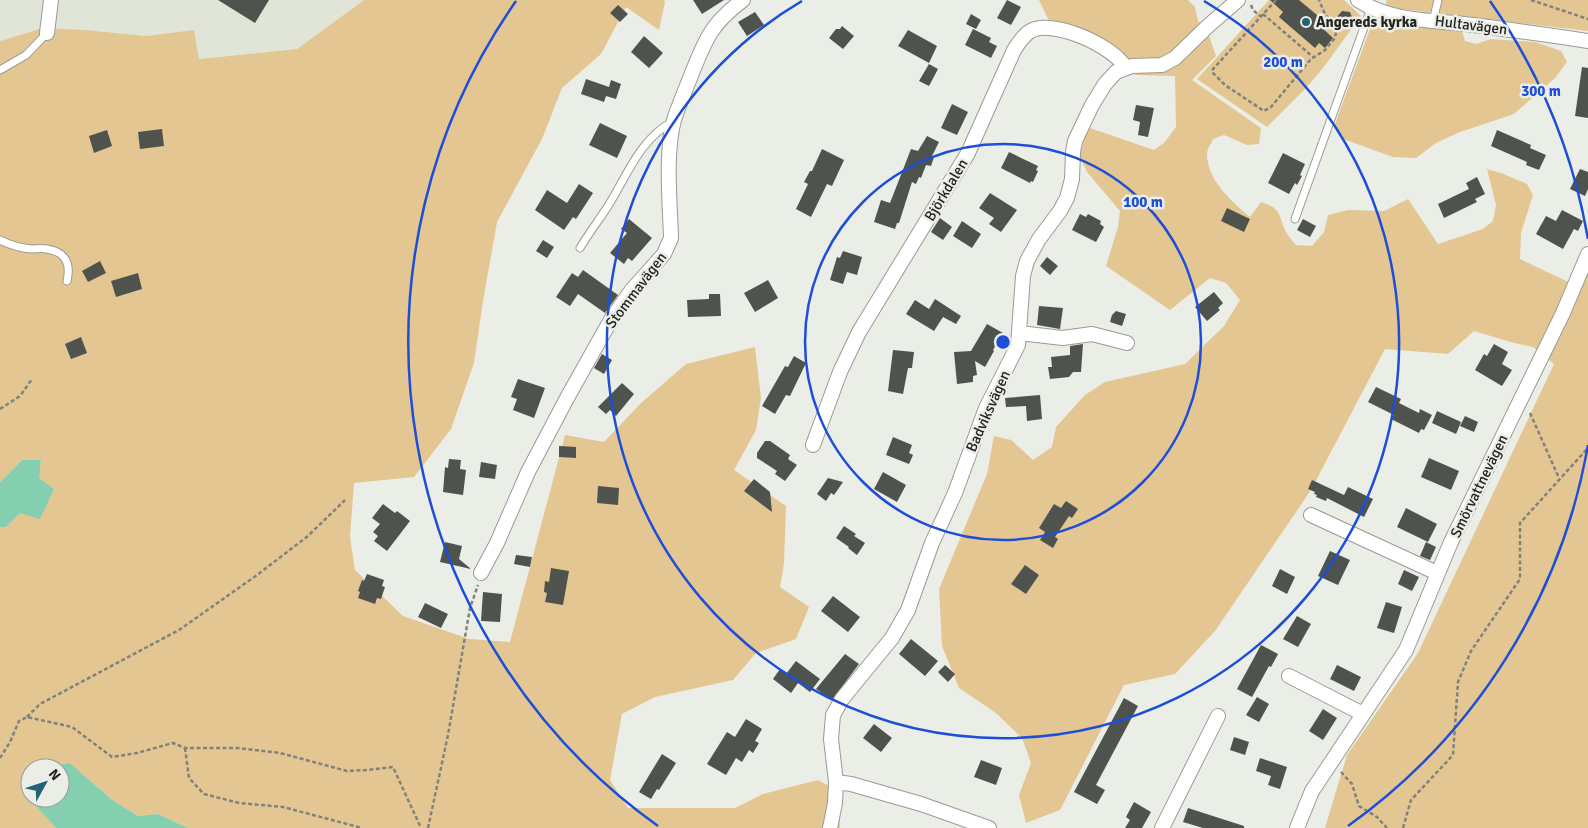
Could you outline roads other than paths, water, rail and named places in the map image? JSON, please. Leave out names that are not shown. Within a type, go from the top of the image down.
[{"type":"street","points":[[47,33],[51,0]]},
{"type":"street","name":"Stommavägen","points":[[481,573],[497,543],[528,472],[566,398],[612,318],[631,291],[668,247],[671,238],[670,153],[674,121],[705,40],[725,14],[743,0]]},
{"type":"street","points":[[1125,67],[1162,65],[1175,58],[1238,0]]},
{"type":"street","name":"Hultavägen","points":[[1358,0],[1371,8],[1414,19],[1588,41]]},
{"type":"street","name":"Björkdalen","points":[[812,445],[840,372],[859,332],[968,153],[1014,50],[1022,39],[1028,32],[1039,28],[1057,28],[1086,39],[1113,54],[1122,61],[1125,67]]},
{"type":"street","name":"Badviksvägen","points":[[830,828],[835,803],[836,782],[831,739],[833,715],[842,699],[892,638],[908,610],[986,408],[1018,345],[1023,276],[1028,261],[1040,238],[1067,198],[1072,179],[1073,152],[1079,130],[1105,84],[1116,72],[1125,67]]},
{"type":"street","name":"Smörvattnevägen","points":[[1297,828],[1312,791],[1406,650],[1437,573],[1563,313],[1588,254]]},
{"type":"street","points":[[1019,333],[1062,338],[1092,334],[1127,343]]},
{"type":"street","points":[[1311,515],[1437,573]]},
{"type":"street","points":[[1289,676],[1363,714]]},
{"type":"street","points":[[1162,828],[1218,716]]},
{"type":"street","points":[[836,782],[860,786],[921,804],[989,828]]},
{"type":"lane","points":[[1433,21],[1438,0]]},
{"type":"lane","points":[[1295,219],[1371,8]]},
{"type":"lane","points":[[0,70],[26,55],[47,33]]},
{"type":"lane","points":[[580,248],[609,205],[625,175],[651,138],[662,127],[674,121]]},
{"type":"lane","points":[[0,240],[9,245],[32,249],[47,249],[56,252],[64,257],[69,265],[67,281]]},
{"type":"place","name":"Angereds kyrka","points":[[1306,22]]}]
